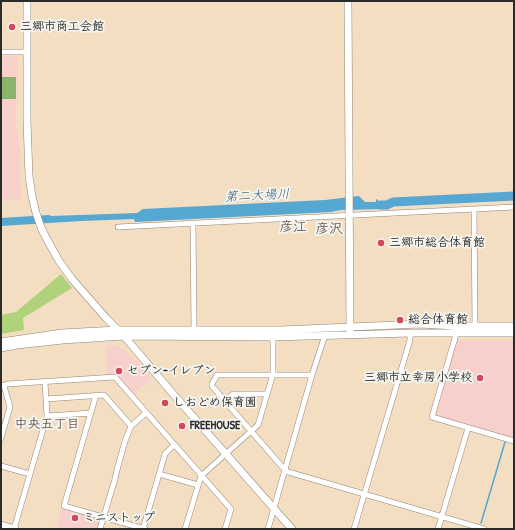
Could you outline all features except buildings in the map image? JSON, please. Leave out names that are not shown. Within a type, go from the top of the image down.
[{"type":"street","points":[[27,1],[27,158],[34,205],[42,230],[54,254],[72,279],[124,336],[292,529]]},
{"type":"street","points":[[348,1],[350,335]]},
{"type":"street","points":[[1,52],[27,52]]},
{"type":"street","points":[[118,227],[349,213],[474,210],[514,207]]},
{"type":"street","points":[[474,210],[475,326]]},
{"type":"street","points":[[193,223],[194,330]]},
{"type":"street","points":[[1,342],[62,334],[117,330],[281,330],[420,324],[514,326]]},
{"type":"street","points":[[354,529],[410,340],[410,333]]},
{"type":"street","points":[[1,348],[63,340],[124,336],[273,337],[410,333],[514,333]]},
{"type":"street","points":[[455,333],[455,338],[432,417],[514,441]]},
{"type":"street","points":[[268,529],[325,335]]},
{"type":"street","points":[[185,529],[201,476],[258,425],[273,374],[273,337]]},
{"type":"street","points":[[312,375],[216,375],[212,386],[285,471],[484,529]]},
{"type":"street","points":[[1,438],[4,419],[10,407],[2,386],[8,384],[114,377],[231,509],[225,529]]},
{"type":"street","points":[[1,525],[14,529],[47,416],[45,382]]},
{"type":"street","points":[[225,401],[232,394],[267,394]]},
{"type":"street","points":[[46,400],[104,395],[131,426]]},
{"type":"street","points":[[96,396],[64,506],[144,529],[165,454],[174,445]]},
{"type":"street","points":[[47,416],[91,413]]},
{"type":"street","points":[[100,529],[116,479],[118,465],[131,426],[146,413]]},
{"type":"street","points":[[438,529],[468,428]]},
{"type":"street","points":[[1,466],[30,474]]},
{"type":"street","points":[[159,474],[198,485]]},
{"type":"shaded area","points":[[1,56],[17,56],[16,128],[19,138],[21,199],[1,200]]},
{"type":"shaded area","name":"三郷市立幸房小学校","points":[[457,340],[514,340],[514,439],[434,416]]},
{"type":"shaded area","points":[[106,345],[111,345],[126,350],[152,378],[132,395],[115,375],[107,375]]},
{"type":"shaded area","points":[[62,508],[99,519],[98,529],[55,529]]},
{"type":"green space","points":[[1,77],[16,77],[16,99],[1,99]]},
{"type":"green space","points":[[61,274],[72,288],[23,318],[24,330],[1,334],[1,315],[16,312]]},
{"type":"water","points":[[359,196],[365,202],[376,202],[376,199],[378,202],[391,201],[392,205],[386,209],[341,210],[331,212],[135,222],[134,219],[1,226],[1,218],[49,215],[137,213],[143,209],[325,200]]},
{"type":"waterway","name":"第二大場川","points":[[380,205],[387,205],[393,202],[514,196]]},
{"type":"waterway","points":[[481,523],[505,442]]},
{"type":"place","name":"三郷市商工会館","points":[[12,27]]},
{"type":"place","name":"三郷市総合体育館","points":[[381,243]]},
{"type":"place","name":"総合体育館","points":[[400,320]]},
{"type":"place","name":"セブン-イレブン","points":[[119,371]]},
{"type":"place","name":"三郷市立幸房小学校","points":[[480,378]]},
{"type":"place","name":"しおどめ保育園","points":[[165,403]]},
{"type":"place","name":"FREEHOUSE","points":[[182,426]]},
{"type":"place","name":"ミニストップ","points":[[75,518]]},
{"type":"district","name":"彦江","points":[[293,227]]},
{"type":"district","name":"彦沢","points":[[329,229]]},
{"type":"district","name":"中央五丁目","points":[[47,425]]}]
